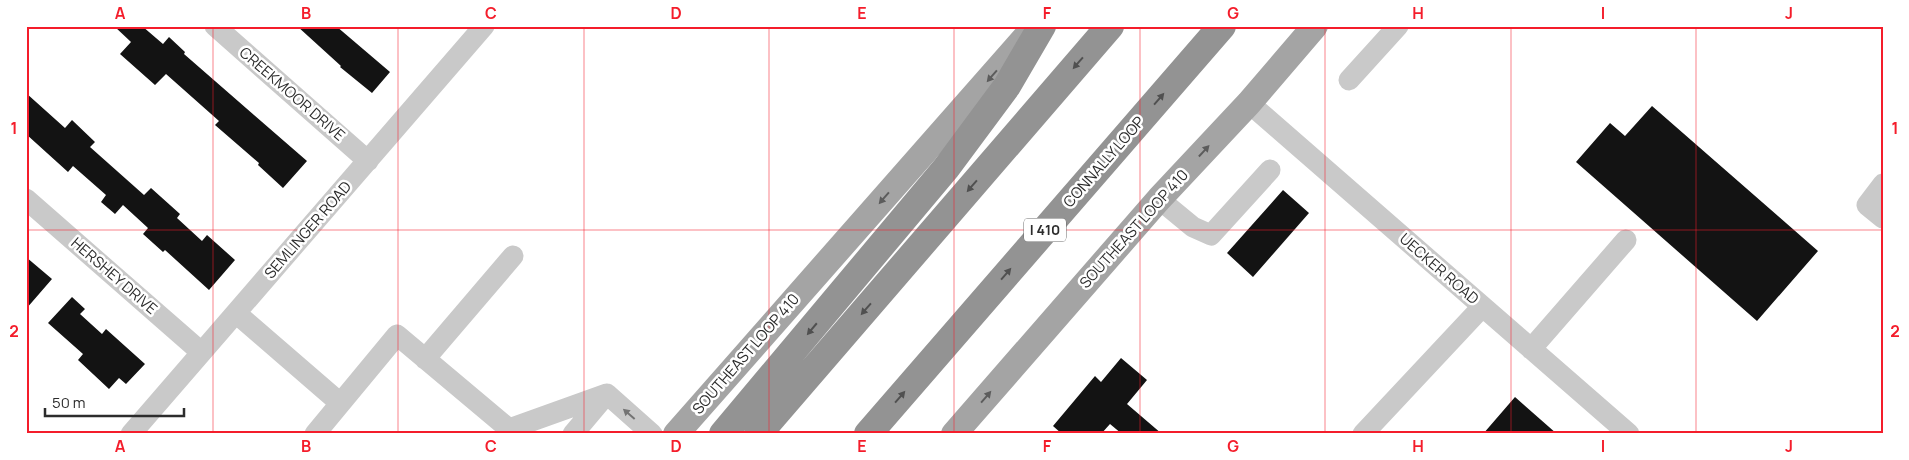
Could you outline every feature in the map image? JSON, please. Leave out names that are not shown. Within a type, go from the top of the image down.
[{"type":"highway","points":[[723,434],[947,168],[1008,86],[1042,26]]},
{"type":"highway","points":[[758,434],[1110,26]]},
{"type":"highway","name":"CONNALLY LOOP","points":[[868,434],[1222,26]]},
{"type":"main road","name":"SOUTHEAST LOOP 410","points":[[676,434],[1036,26]]},
{"type":"main road","name":"SOUTHEAST LOOP 410","points":[[954,434],[1159,199],[1249,103],[1315,26]]},
{"type":"street","name":"CREEKMOOR DRIVE","points":[[215,26],[368,161]]},
{"type":"street","name":"SEMLINGER ROAD","points":[[131,434],[484,26]]},
{"type":"street","points":[[1349,80],[1398,26]]},
{"type":"street","name":"UECKER ROAD","points":[[1249,103],[1629,434]]},
{"type":"street","points":[[1159,199],[1193,227],[1211,235],[1270,170]]},
{"type":"street","points":[[1883,184],[1867,205],[1883,218]]},
{"type":"street","name":"HERSHEY DRIVE","points":[[26,199],[201,352]]},
{"type":"street","points":[[1531,349],[1626,240]]},
{"type":"street","points":[[425,359],[513,256]]},
{"type":"street","points":[[1363,434],[1482,307]]},
{"type":"street","points":[[236,313],[340,403]]},
{"type":"street","points":[[315,434],[396,334],[507,432],[607,394]]},
{"type":"street","points":[[573,434],[607,394]]},
{"type":"street","points":[[607,394],[652,434]]},
{"type":"building","points":[[114,26],[142,26],[163,44],[169,37],[185,52],[184,54],[307,161],[283,188],[258,165],[259,163],[215,125],[219,121],[166,74],[155,85],[120,54],[131,42]]},
{"type":"building","points":[[297,26],[336,26],[390,72],[372,93],[340,67]]},
{"type":"building","points":[[26,93],[65,128],[72,120],[95,142],[90,147],[144,195],[151,188],[180,214],[177,218],[202,241],[207,235],[235,260],[209,290],[165,250],[163,252],[143,234],[148,228],[123,205],[115,214],[101,202],[106,195],[73,166],[68,172],[26,134]]},
{"type":"building","points":[[1652,106],[1818,251],[1757,321],[1576,162],[1610,123],[1625,136]]},
{"type":"building","points":[[1283,190],[1309,213],[1253,277],[1227,253]]},
{"type":"building","points":[[26,257],[52,279],[26,309]]},
{"type":"building","points":[[72,297],[85,309],[80,314],[102,334],[106,329],[145,364],[126,384],[119,378],[109,389],[78,360],[83,354],[48,323]]},
{"type":"building","points":[[1121,358],[1147,380],[1127,404],[1162,434],[1122,434],[1110,424],[1101,434],[1062,434],[1053,426],[1095,376],[1101,382]]},
{"type":"building","points":[[1515,397],[1557,434],[1483,434]]}]
